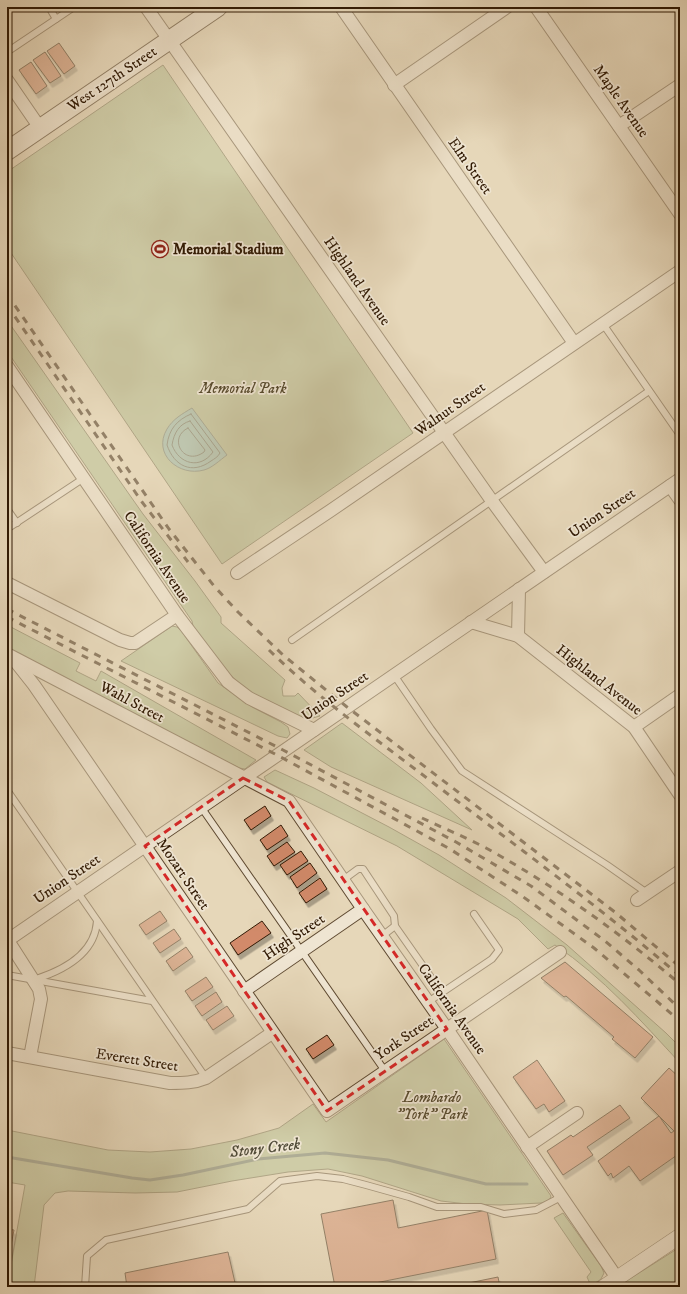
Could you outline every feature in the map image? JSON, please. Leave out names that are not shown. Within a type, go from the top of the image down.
[{"type":"main road","name":"West 127th Street","points":[[7,151],[218,7]]},
{"type":"street","name":"Highland Avenue","points":[[146,7],[492,501],[544,572]]},
{"type":"street","name":"Elm Street","points":[[341,7],[574,343]]},
{"type":"street","points":[[394,85],[508,7]]},
{"type":"street","name":"Maple Avenue","points":[[536,7],[680,214]]},
{"type":"street","points":[[7,80],[40,128]]},
{"type":"street","points":[[619,126],[680,85]]},
{"type":"street","name":"Walnut Street","points":[[238,573],[330,512],[444,432],[680,271]]},
{"type":"street","name":"California Avenue","points":[[7,366],[177,615],[228,682],[248,698],[314,730]]},
{"type":"street","points":[[675,482],[680,500]]},
{"type":"street","name":"Union Street","points":[[7,939],[675,482]]},
{"type":"street","points":[[7,583],[120,640],[130,643],[139,640],[177,615]]},
{"type":"street","points":[[518,636],[520,589]]},
{"type":"street","name":"Highland Avenue","points":[[472,622],[518,636],[634,727],[680,795]]},
{"type":"street","name":"Wahl Street","points":[[8,656],[243,778]]},
{"type":"street","name":"Mozart Street","points":[[8,656],[34,685],[272,1033],[327,1110]]},
{"type":"street","points":[[634,727],[680,695]]},
{"type":"street","name":"California Avenue","points":[[243,778],[289,801],[617,1278]]},
{"type":"street","points":[[642,896],[680,871]]},
{"type":"street","name":"High Street","points":[[244,991],[363,909]]},
{"type":"street","points":[[7,939],[34,980],[39,989],[41,999],[30,1057]]},
{"type":"street","name":"York Street","points":[[327,1110],[560,952]]},
{"type":"street","name":"Everett Street","points":[[7,1053],[170,1083],[184,1084],[196,1082],[206,1078],[272,1033]]},
{"type":"street","points":[[527,1146],[576,1113]]},
{"type":"street","points":[[604,1287],[680,1236]]},
{"type":"lane","points":[[49,7],[56,19]]},
{"type":"lane","points":[[7,52],[74,7]]},
{"type":"lane","points":[[603,324],[680,435]]},
{"type":"lane","points":[[292,640],[649,391]]},
{"type":"lane","points":[[7,529],[84,478]]},
{"type":"lane","points":[[7,509],[16,523]]},
{"type":"lane","points":[[394,675],[431,729],[462,770],[607,865],[642,896]]},
{"type":"lane","points":[[7,790],[206,1078]]},
{"type":"lane","points":[[201,807],[385,1071]]},
{"type":"lane","points":[[343,880],[358,869],[363,869],[394,916],[395,926],[442,992]]},
{"type":"lane","points":[[428,1002],[492,959],[500,950],[474,914]]},
{"type":"lane","points":[[34,980],[62,969],[78,958],[88,948],[94,938],[97,931],[97,921]]},
{"type":"lane","points":[[382,936],[395,926]]},
{"type":"lane","points":[[7,975],[152,1001]]},
{"type":"lane","points":[[85,1287],[87,1256],[106,1240],[248,1209],[280,1181],[317,1176],[343,1179],[403,1195],[437,1207],[482,1207],[504,1214],[536,1210],[560,1197]]},
{"type":"highlighted area","points":[[243,778],[289,801],[447,1029],[327,1111],[145,846]]},
{"type":"green space","name":"Memorial Park","points":[[163,65],[413,433],[222,564],[7,247],[7,172]]},
{"type":"green space","points":[[7,320],[143,514],[221,617],[221,623],[285,680],[282,688],[283,696],[295,696],[298,693],[320,716],[309,719],[303,718],[267,703],[246,690],[221,664],[193,626],[192,621],[7,351]]},
{"type":"green space","points":[[7,625],[80,663],[76,671],[96,681],[101,671],[256,760],[245,769],[239,768],[7,648]]},
{"type":"green space","points":[[172,626],[177,627],[182,632],[218,683],[252,707],[288,727],[290,734],[287,738],[278,736],[121,661]]},
{"type":"green space","points":[[342,723],[421,783],[472,830],[331,767],[304,750]]},
{"type":"green space","points":[[275,770],[314,788],[389,827],[439,855],[506,898],[567,945],[666,1033],[680,1047],[680,1063],[621,1000],[573,958],[555,945],[548,949],[518,919],[397,846],[267,782],[264,777]]},
{"type":"green space","name":"Lombardo \"York\" Park","points":[[444,1039],[551,1196],[546,1202],[500,1205],[467,1204],[441,1201],[362,1176],[328,1169],[288,1172],[177,1192],[135,1193],[68,1191],[55,1193],[44,1205],[34,1287],[7,1287],[25,1185],[7,1182],[7,1130],[108,1150],[150,1152],[191,1149],[237,1140],[279,1128],[313,1104],[326,1122]]},
{"type":"green space","points":[[563,1213],[601,1266],[604,1273],[601,1279],[591,1286],[587,1277],[591,1272],[554,1218]]},
{"type":"green space","points":[[680,1247],[680,1287],[617,1287]]},
{"type":"water","points":[[192,408],[227,455],[210,468],[204,470],[186,470],[177,467],[170,462],[163,447],[163,438],[169,425]]},
{"type":"building","points":[[59,43],[75,66],[64,74],[47,51]]},
{"type":"building","points":[[45,52],[61,76],[50,83],[33,60]]},
{"type":"building","points":[[31,62],[47,86],[36,94],[19,70]]},
{"type":"building","points":[[265,806],[271,816],[251,830],[244,820]]},
{"type":"building","points":[[281,825],[288,836],[267,850],[260,840]]},
{"type":"building","points":[[287,842],[295,852],[274,866],[267,856]]},
{"type":"building","points":[[301,851],[308,861],[287,875],[280,865]]},
{"type":"building","points":[[310,863],[317,873],[297,888],[290,877]]},
{"type":"building","points":[[320,878],[327,889],[306,903],[299,893]]},
{"type":"building","points":[[160,911],[167,921],[146,935],[139,925]]},
{"type":"building","points":[[262,921],[271,933],[238,955],[230,943]]},
{"type":"building","points":[[174,929],[181,939],[160,953],[153,943]]},
{"type":"building","points":[[186,947],[193,957],[173,971],[166,961]]},
{"type":"building","points":[[565,962],[653,1037],[635,1058],[612,1039],[614,1037],[566,996],[564,997],[541,978]]},
{"type":"building","points":[[206,977],[213,987],[192,1001],[185,991]]},
{"type":"building","points":[[216,992],[222,1002],[202,1016],[195,1006]]},
{"type":"building","points":[[227,1006],[234,1016],[213,1030],[206,1020]]},
{"type":"building","points":[[327,1035],[334,1045],[313,1059],[306,1049]]},
{"type":"building","points":[[537,1060],[565,1101],[549,1112],[544,1104],[536,1109],[513,1077]]},
{"type":"building","points":[[669,1068],[680,1078],[680,1138],[676,1141],[680,1146],[680,1153],[640,1181],[629,1166],[613,1178],[611,1173],[608,1176],[598,1161],[659,1116],[641,1098]],"holes":[[[659,1116],[674,1131],[671,1133]]]},
{"type":"building","points":[[620,1105],[630,1118],[587,1147],[593,1155],[563,1175],[547,1151],[571,1135],[573,1137]]},
{"type":"building","points":[[393,1200],[398,1228],[487,1210],[496,1259],[355,1287],[335,1287],[321,1214]]},
{"type":"building","points":[[7,1229],[14,1230],[7,1266]]},
{"type":"building","points":[[228,1252],[236,1287],[127,1287],[125,1273]]},
{"type":"building","points":[[498,1277],[500,1287],[449,1287]]},
{"type":"waterway","name":"Stony Creek","points":[[7,1157],[150,1180],[183,1175],[258,1159],[325,1153],[388,1160],[486,1184],[527,1184]]},
{"type":"railway","points":[[7,294],[169,529],[214,586],[238,612],[283,655],[347,707],[616,913],[680,967]]},
{"type":"railway","points":[[7,305],[142,502],[188,562]]},
{"type":"railway","points":[[7,609],[283,750],[456,842],[531,886],[605,941],[639,970],[680,1009]]},
{"type":"railway","points":[[7,617],[277,755],[450,849],[522,896],[594,948],[680,1021]]},
{"type":"railway","points":[[269,650],[340,712],[582,896],[680,976]]},
{"type":"railway","points":[[422,818],[486,848],[562,894],[634,947],[680,984]]},
{"type":"place","name":"Memorial Stadium","points":[[160,249]]}]
